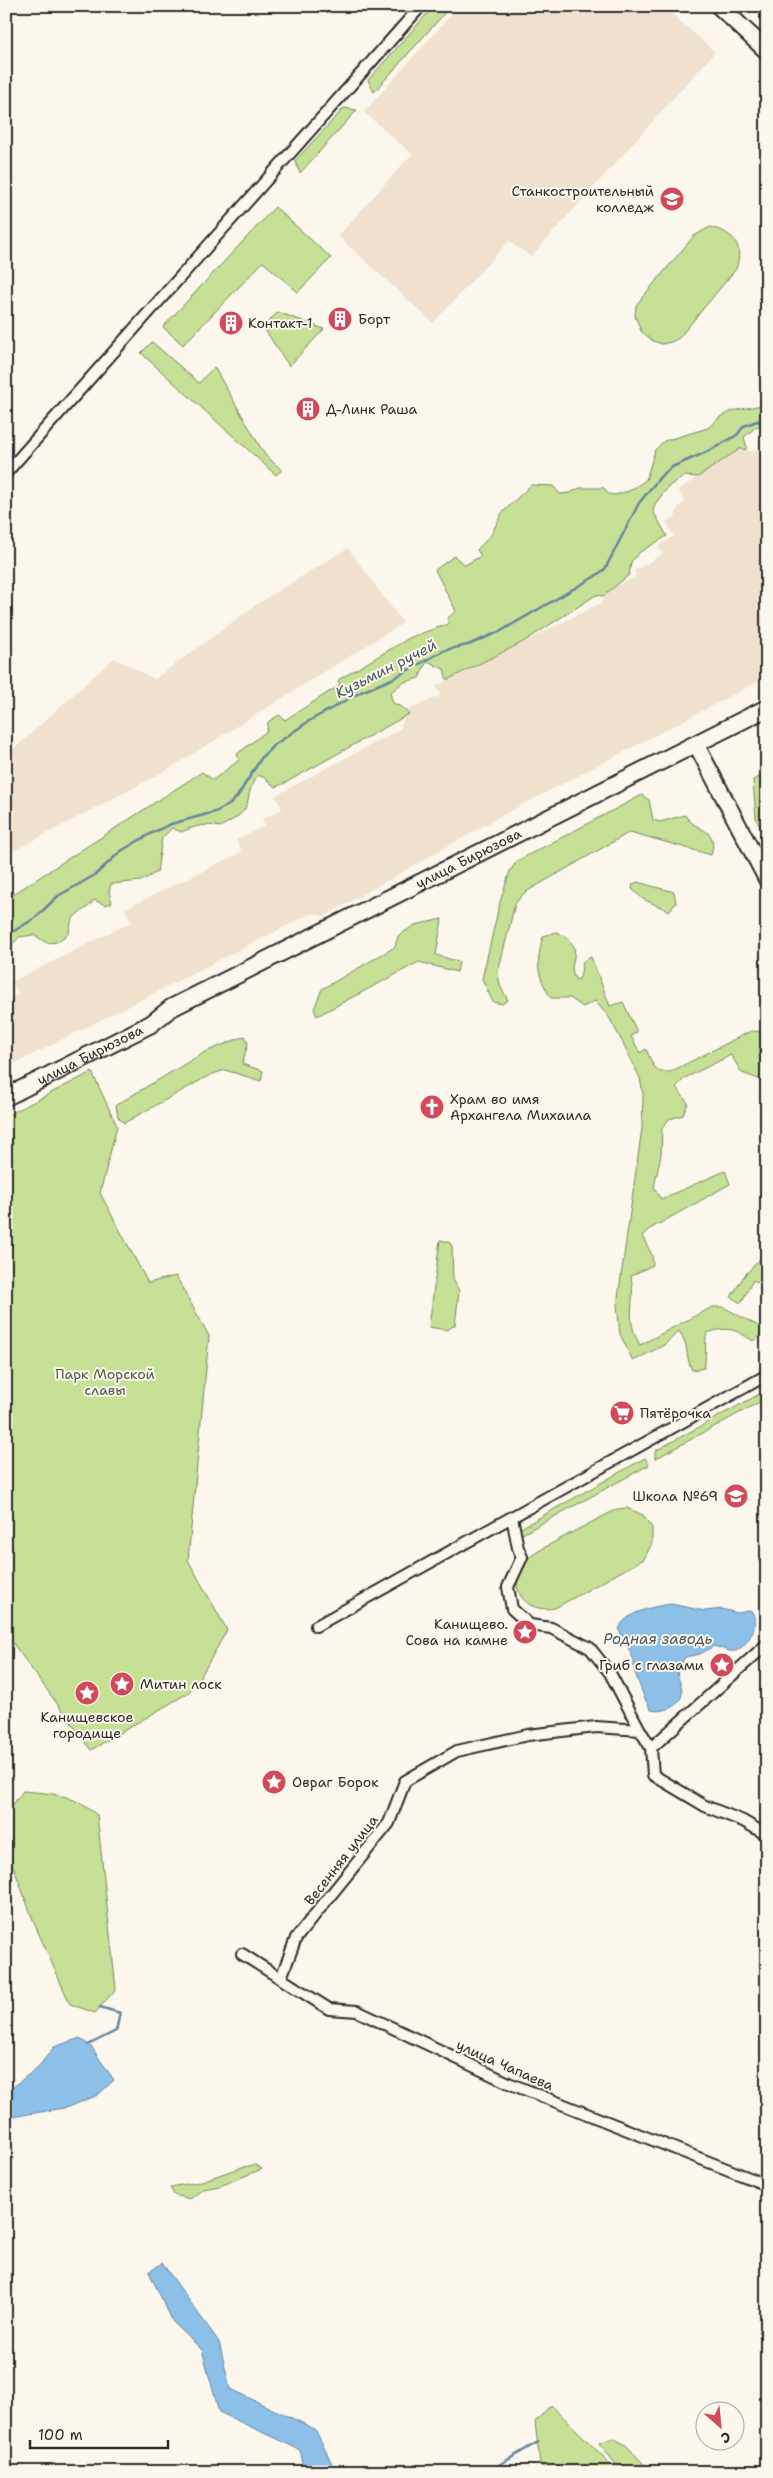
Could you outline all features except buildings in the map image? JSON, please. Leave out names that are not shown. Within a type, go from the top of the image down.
[{"type":"main road","points":[[719,6],[767,51]]},
{"type":"main road","name":"улица Бирюзова","points":[[6,1097],[150,1024],[171,1008],[767,708]]},
{"type":"main road","points":[[696,744],[767,880]]},
{"type":"main road","name":"улица Бирюзова","points":[[6,1085],[145,1014],[171,1008]]},
{"type":"street","points":[[6,473],[421,6]]},
{"type":"street","points":[[316,1626],[767,1375]]},
{"type":"street","points":[[512,1517],[518,1548],[522,1557],[508,1587],[512,1609],[530,1625],[551,1628],[590,1648],[610,1673],[651,1748],[653,1775],[705,1806],[743,1821],[767,1835]]},
{"type":"street","points":[[651,1748],[767,1644]]},
{"type":"street","name":"Весенняя улица","points":[[281,1978],[296,1938],[389,1823],[404,1781],[457,1752],[528,1735],[596,1727],[640,1730]]},
{"type":"street","name":"улица Чапаева","points":[[242,1954],[329,2009],[357,2011],[510,2084],[767,2184]]},
{"type":"shaded area","points":[[459,6],[663,6],[715,52],[531,257],[509,241],[433,323],[338,236],[412,154],[364,112]]},
{"type":"shaded area","points":[[742,448],[753,452],[759,448],[767,448],[767,677],[501,816],[325,916],[312,913],[6,1068],[6,1001],[19,994],[12,982],[131,922],[125,909],[242,852],[236,840],[265,826],[262,819],[282,809],[275,796],[400,729],[406,711],[441,695],[436,686],[601,603],[607,591],[636,576],[634,571],[663,554],[658,546],[674,536],[666,522],[675,517],[678,507],[685,502],[678,490]]},
{"type":"shaded area","points":[[348,548],[403,623],[167,770],[6,855],[6,756],[114,658],[155,679],[257,604]]},
{"type":"green space","points":[[434,6],[451,6],[374,92],[368,80]]},
{"type":"green space","points":[[344,108],[357,110],[300,173],[295,161]]},
{"type":"green space","points":[[275,207],[331,258],[298,292],[263,262],[183,345],[163,327]]},
{"type":"green space","points":[[710,227],[731,236],[735,241],[739,253],[736,269],[679,338],[662,344],[653,341],[641,331],[635,316],[636,305],[694,236]]},
{"type":"green space","points":[[278,312],[324,329],[289,366],[263,327]]},
{"type":"green space","points":[[152,342],[199,383],[214,367],[265,455],[282,470],[276,475],[141,353]]},
{"type":"green space","points":[[767,404],[767,430],[757,426],[744,437],[747,448],[745,450],[741,448],[698,477],[685,476],[669,486],[655,504],[653,511],[667,536],[640,552],[631,562],[629,575],[603,596],[596,595],[523,642],[447,680],[444,669],[427,661],[419,678],[402,683],[390,693],[393,703],[405,709],[409,714],[285,783],[275,787],[265,778],[258,775],[252,785],[243,812],[236,818],[220,827],[200,826],[181,832],[172,828],[162,838],[157,872],[141,881],[111,884],[109,892],[112,903],[105,905],[94,900],[75,916],[70,925],[69,933],[57,942],[47,943],[34,935],[19,937],[6,952],[6,899],[202,772],[213,780],[239,760],[237,754],[267,731],[268,722],[279,715],[285,720],[340,685],[338,680],[411,637],[448,624],[448,618],[456,611],[435,570],[454,556],[465,565],[481,556],[477,550],[491,535],[502,513],[531,485],[553,486],[560,494],[570,493],[580,488],[604,488],[608,494],[615,495],[629,491],[646,480],[655,450],[664,441],[708,428],[720,417],[732,411]]},
{"type":"green space","points":[[767,773],[767,858],[764,835],[756,819],[753,780]]},
{"type":"green space","points":[[642,795],[649,800],[653,820],[660,822],[685,815],[695,825],[706,831],[712,839],[711,855],[630,832],[524,893],[515,904],[498,972],[500,986],[508,1000],[502,1004],[493,1002],[482,979],[500,902],[510,871],[517,861]]},
{"type":"green space","points":[[637,882],[674,892],[676,903],[669,911],[643,899],[632,889],[633,884]]},
{"type":"green space","points":[[442,919],[436,955],[459,962],[457,972],[419,962],[317,1016],[314,1009],[322,989],[395,947],[398,936],[415,925]]},
{"type":"green space","points":[[557,932],[567,938],[575,950],[572,967],[576,980],[580,978],[583,961],[591,957],[610,1006],[623,1002],[637,1032],[631,1036],[640,1053],[646,1049],[653,1065],[660,1072],[670,1072],[751,1031],[767,1032],[767,1082],[742,1073],[731,1055],[685,1078],[676,1087],[688,1103],[683,1115],[669,1119],[662,1128],[661,1155],[654,1187],[661,1199],[725,1171],[730,1184],[648,1230],[642,1236],[652,1255],[653,1265],[631,1276],[631,1319],[640,1345],[712,1307],[723,1307],[762,1328],[765,1332],[753,1341],[736,1331],[726,1329],[707,1333],[704,1368],[692,1370],[685,1341],[679,1331],[664,1345],[633,1361],[620,1334],[617,1305],[642,1128],[643,1094],[640,1078],[625,1047],[609,1017],[595,1001],[583,1007],[570,998],[551,998],[546,989],[540,975],[538,962],[541,946],[543,936]]},
{"type":"green space","points":[[245,1036],[248,1044],[242,1064],[263,1071],[261,1081],[225,1070],[210,1075],[124,1123],[118,1117],[116,1105],[205,1052]]},
{"type":"green space","name":"Парк Морской славы","points":[[92,1072],[117,1126],[100,1193],[148,1283],[176,1276],[209,1336],[188,1560],[227,1630],[201,1676],[188,1693],[91,1750],[6,1634],[6,1116]]},
{"type":"green space","points":[[440,1240],[449,1242],[452,1246],[453,1279],[459,1291],[455,1325],[447,1330],[429,1327]]},
{"type":"green space","points":[[767,1252],[767,1287],[753,1280],[741,1303],[731,1297],[744,1276]]},
{"type":"green space","points":[[767,1390],[767,1398],[655,1459],[655,1451]]},
{"type":"green space","points":[[645,1458],[649,1465],[515,1538],[512,1533]]},
{"type":"green space","points":[[627,1508],[643,1515],[652,1528],[652,1543],[644,1559],[555,1608],[544,1609],[527,1603],[518,1590],[517,1581],[524,1562],[529,1557],[617,1509]]},
{"type":"green space","points":[[23,1791],[62,1796],[79,1802],[97,1815],[116,1989],[95,2013],[70,2004],[35,1925],[6,1847],[6,1814]]},
{"type":"green space","points":[[255,2165],[262,2169],[220,2186],[203,2189],[190,2199],[174,2195],[170,2187],[199,2182],[242,2167]]},
{"type":"green space","points":[[551,2405],[619,2472],[546,2472],[540,2464],[535,2422]]},
{"type":"green space","points":[[613,2438],[626,2445],[651,2472],[622,2472],[599,2443]]},
{"type":"water","name":"Родная заводь","points":[[671,1604],[705,1611],[722,1609],[737,1613],[749,1611],[754,1613],[755,1623],[748,1640],[736,1651],[729,1651],[714,1646],[700,1654],[685,1657],[677,1671],[682,1691],[679,1701],[671,1707],[656,1711],[651,1710],[644,1697],[634,1670],[634,1660],[619,1630],[622,1624],[633,1614],[649,1608]]},
{"type":"water","points":[[80,2038],[92,2048],[114,2080],[98,2095],[69,2107],[6,2118],[6,2093],[39,2066],[54,2047]]},
{"type":"water","points":[[162,2263],[219,2342],[230,2389],[315,2429],[336,2472],[305,2472],[300,2450],[219,2412],[202,2350],[173,2322],[149,2272]]},
{"type":"waterway","name":"Кузьмин ручей","points":[[6,936],[35,918],[58,896],[95,875],[121,851],[171,824],[215,812],[229,805],[237,797],[262,757],[273,746],[309,721],[361,692],[392,679],[445,650],[468,645],[501,631],[594,577],[605,569],[639,503],[661,476],[672,467],[711,450],[737,435],[744,426],[757,421],[767,424]]},
{"type":"waterway","points":[[88,2045],[116,2031],[120,2013],[100,2007]]},
{"type":"waterway","points":[[487,2472],[538,2442]]},
{"type":"place","name":"Станкостроительный колледж","points":[[672,199]]},
{"type":"place","name":"Борт","points":[[340,319]]},
{"type":"place","name":"Контакт-1","points":[[231,323]]},
{"type":"place","name":"Д-Линк Раша","points":[[308,409]]},
{"type":"place","name":"Храм во имя Архангела Михаила","points":[[432,1107]]},
{"type":"place","name":"Пятёрочка","points":[[622,1413]]},
{"type":"place","name":"Школа №69","points":[[736,1496]]},
{"type":"place","name":"Канищево. Сова на камне","points":[[525,1632]]},
{"type":"place","name":"Гриб с глазами","points":[[722,1665]]},
{"type":"place","name":"Митин лоск","points":[[122,1684]]},
{"type":"place","name":"Канищевское городище","points":[[87,1693]]},
{"type":"place","name":"Овраг Борок","points":[[274,1782]]}]
